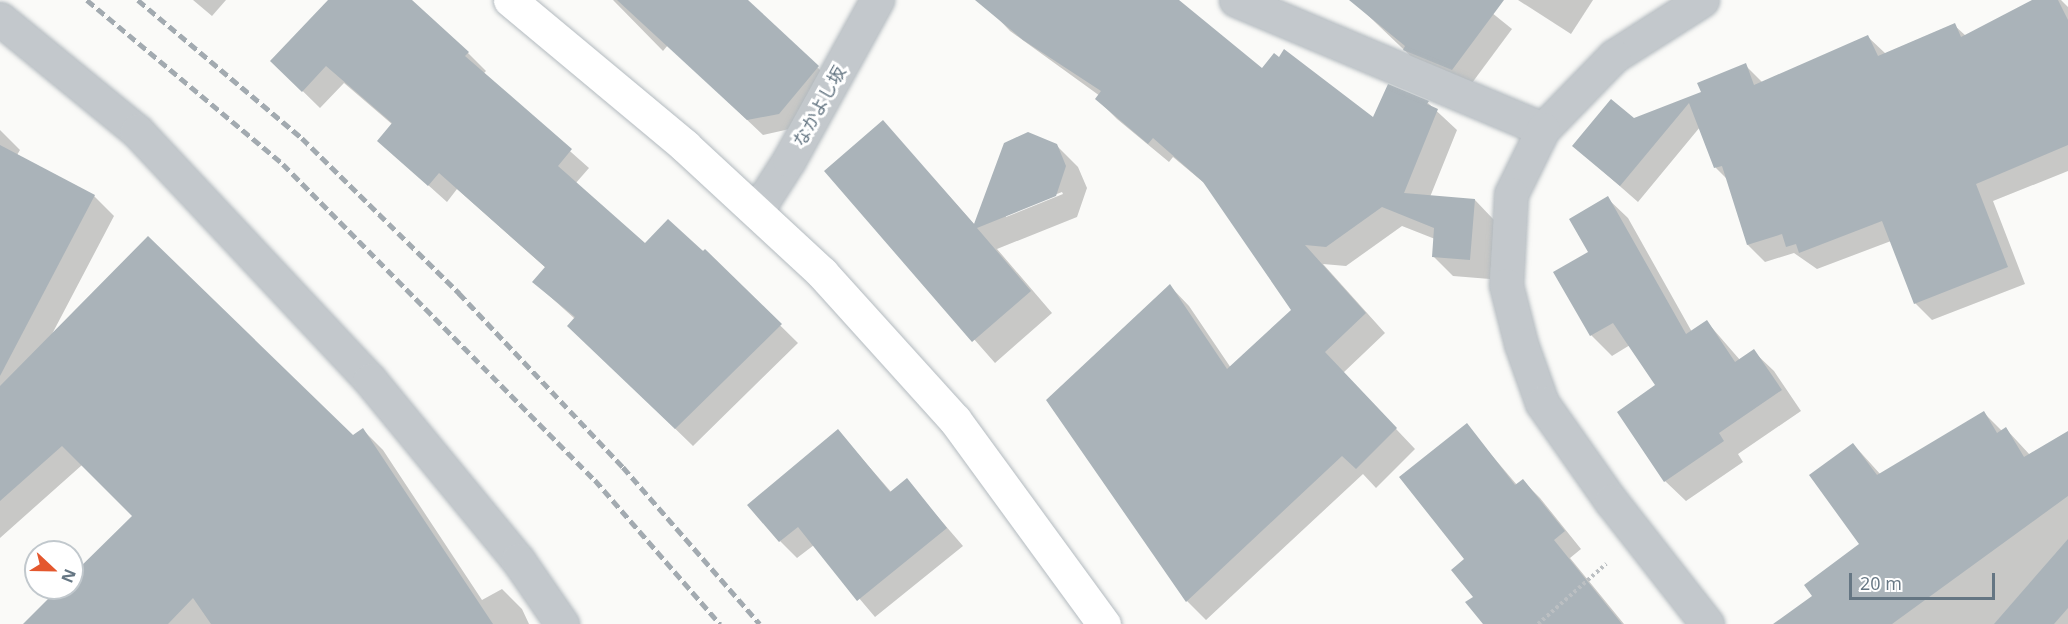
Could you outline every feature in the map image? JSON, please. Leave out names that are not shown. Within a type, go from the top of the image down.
[{"type":"street","points":[[510,0],[757,210],[822,273],[955,420],[1104,624]]},
{"type":"street","name":"なかよし坂","points":[[757,210],[789,160],[877,0]]},
{"type":"street","points":[[1236,0],[1543,129]]},
{"type":"street","points":[[1702,0],[1614,56],[1543,129],[1511,194],[1506,285],[1521,344],[1542,403],[1638,536],[1707,624]]},
{"type":"street","points":[[0,19],[136,131],[370,380],[518,560],[562,624]]},
{"type":"path","points":[[1538,624],[1638,536]]},
{"type":"building","points":[[328,0],[412,0],[469,52],[465,56],[572,149],[558,166],[645,243],[668,219],[703,251],[705,249],[782,324],[675,429],[567,326],[575,317],[532,282],[545,267],[439,173],[428,186],[377,141],[392,123],[326,66],[302,92],[270,61]]},
{"type":"building","points":[[617,0],[748,0],[819,66],[779,114],[747,120]]},
{"type":"building","points":[[975,0],[1179,0],[1262,68],[1274,53],[1279,57],[1284,49],[1373,117],[1388,84],[1429,101],[1427,104],[1438,109],[1404,193],[1475,199],[1470,260],[1432,257],[1434,228],[1382,207],[1326,247],[1305,245],[1366,313],[1325,352],[1397,428],[1356,469],[1342,456],[1186,602],[1046,400],[1170,284],[1227,369],[1291,310],[1203,182],[1153,138],[1148,144],[1095,99],[1101,91],[1023,40]]},
{"type":"building","points":[[1349,0],[1504,0],[1452,70],[1403,50],[1405,46]]},
{"type":"building","points":[[2032,0],[2058,0],[2068,20],[2068,145],[1976,184],[2008,267],[1914,304],[1882,221],[1799,253],[1796,244],[1786,247],[1782,234],[1747,245],[1722,166],[1714,168],[1689,103],[1620,186],[1572,146],[1611,99],[1634,118],[1701,92],[1697,83],[1746,63],[1754,85],[1868,35],[1878,56],[1955,23],[1961,37]]},
{"type":"building","points":[[883,120],[974,224],[1004,143],[1028,132],[1057,144],[1066,166],[1056,196],[977,228],[1031,291],[972,342],[824,171]]},
{"type":"building","points":[[0,145],[95,195],[0,376]]},
{"type":"building","points":[[1608,196],[1686,334],[1707,320],[1735,362],[1754,349],[1782,390],[1719,433],[1724,441],[1664,482],[1617,412],[1655,385],[1613,323],[1590,336],[1553,272],[1588,252],[1569,219]]},
{"type":"building","points":[[148,236],[353,435],[363,428],[493,624],[211,624],[193,598],[168,624],[23,624],[47,600],[84,600],[84,563],[132,516],[62,446],[0,501],[0,386]]},
{"type":"building","points":[[1984,411],[1997,433],[2006,427],[2024,457],[2068,431],[2068,496],[1892,624],[1773,624],[1812,596],[1804,585],[1859,544],[1809,475],[1853,443],[1877,475]]},
{"type":"building","points":[[1467,423],[1515,485],[1523,479],[1565,531],[1554,540],[1622,624],[1483,624],[1465,602],[1473,597],[1451,570],[1464,559],[1399,477]]},
{"type":"building","points":[[838,429],[890,492],[907,478],[947,528],[857,601],[798,527],[779,542],[747,505]]},
{"type":"building","points":[[2068,539],[2068,608],[2054,624],[1994,624]]},
{"type":"railway","points":[[87,0],[283,164],[595,480],[720,624]]},
{"type":"railway","points":[[138,0],[302,138],[459,293],[623,467],[760,624]]}]
